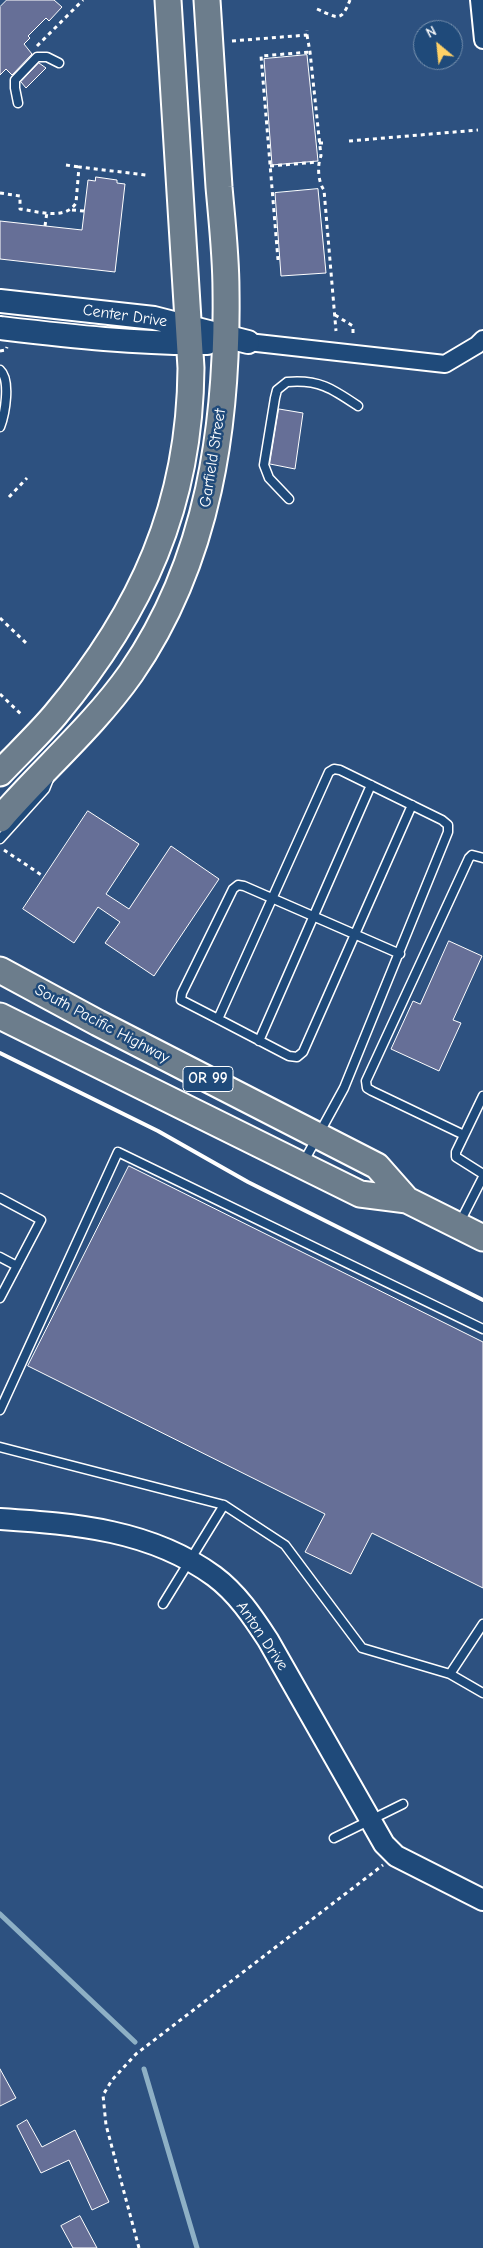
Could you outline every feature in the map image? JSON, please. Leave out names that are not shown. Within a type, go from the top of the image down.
[{"type":"main road","name":"Garfield Street","points":[[0,773],[54,716],[98,659],[134,602],[155,557],[171,512],[184,452],[191,399],[189,335],[168,0]]},
{"type":"main road","name":"Garfield Street","points":[[0,819],[57,759],[130,673],[166,615],[186,569],[202,522],[216,457],[232,340],[226,289],[207,0]]},
{"type":"main road","name":"Center Drive","points":[[0,301],[154,318],[189,335]]},
{"type":"main road","name":"Center Drive","points":[[0,328],[114,340],[189,335],[232,340]]},
{"type":"main road","name":"South Pacific Highway","points":[[0,970],[98,1023],[377,1166],[407,1200]]},
{"type":"main road","name":"South Pacific Highway","points":[[0,1016],[360,1194],[407,1200],[483,1238]]},
{"type":"street","points":[[479,0],[483,40]]},
{"type":"street","name":"Center Drive","points":[[232,340],[445,364],[483,340]]},
{"type":"street","name":"Anton Drive","points":[[0,1519],[55,1523],[120,1532],[155,1545],[189,1561],[215,1577],[252,1615],[268,1640],[369,1821],[390,1850]]},
{"type":"street","points":[[390,1850],[483,1900]]},
{"type":"lane","points":[[18,103],[15,80],[37,58],[47,57],[59,63]]},
{"type":"lane","points":[[0,370],[4,374],[7,383],[0,427]]},
{"type":"lane","points":[[290,499],[269,478],[264,465],[277,390],[287,382],[322,384],[329,386],[358,406]]},
{"type":"lane","points":[[0,844],[45,789],[57,759]]},
{"type":"lane","points":[[218,1019],[329,772],[334,769],[340,770],[442,820],[448,825],[448,832],[400,954],[344,1088],[302,1165]]},
{"type":"lane","points":[[259,1041],[371,785]]},
{"type":"lane","points":[[400,954],[355,935],[313,917],[272,900],[244,886],[238,885],[232,889],[182,993],[181,1000],[289,1056],[297,1057],[303,1052],[355,935],[412,805]]},
{"type":"lane","points":[[464,1135],[372,1092],[367,1088],[366,1081],[469,858],[472,855],[483,858]]},
{"type":"lane","points":[[458,1226],[483,1176],[456,1157],[456,1152],[483,1096]]},
{"type":"lane","points":[[0,1410],[118,1152],[483,1329]]},
{"type":"lane","points":[[0,1198],[41,1220],[0,1298]]},
{"type":"lane","points":[[0,1257],[17,1266]]},
{"type":"lane","points":[[0,1447],[224,1505],[285,1545],[362,1648],[450,1674],[483,1693]]},
{"type":"lane","points":[[163,1604],[224,1505]]},
{"type":"lane","points":[[450,1674],[483,1624]]},
{"type":"lane","points":[[334,1838],[403,1804]]},
{"type":"path","points":[[34,48],[83,0]]},
{"type":"path","points":[[317,9],[337,18],[341,17],[344,15],[350,0]]},
{"type":"path","points":[[307,30],[321,156],[318,162],[320,185],[324,190],[336,331]]},
{"type":"path","points":[[232,41],[307,35]]},
{"type":"path","points":[[278,260],[261,56],[310,52]]},
{"type":"path","points":[[349,141],[478,130]]},
{"type":"path","points":[[319,143],[326,143]]},
{"type":"path","points":[[270,166],[318,162]]},
{"type":"path","points":[[66,166],[146,175]]},
{"type":"path","points":[[0,193],[20,196],[20,209],[64,214],[71,210],[76,203],[79,167]]},
{"type":"path","points":[[71,210],[84,211]]},
{"type":"path","points":[[46,226],[47,212]]},
{"type":"path","points":[[334,314],[353,326],[353,333]]},
{"type":"path","points":[[9,497],[27,478]]},
{"type":"path","points":[[0,618],[26,643]]},
{"type":"path","points":[[0,694],[22,716]]},
{"type":"path","points":[[0,844],[43,876]]},
{"type":"path","points":[[139,2248],[106,2125],[103,2095],[112,2080],[136,2054],[390,1850]]},
{"type":"building","points":[[7,0],[54,0],[62,7],[49,21],[46,18],[28,36],[30,38],[24,44],[32,54],[12,75],[6,69],[0,75],[0,7]]},
{"type":"building","points":[[307,55],[318,161],[272,165],[264,59]]},
{"type":"building","points":[[39,63],[46,68],[26,88],[21,82]]},
{"type":"building","points":[[96,177],[117,180],[117,183],[125,184],[115,272],[0,259],[0,221],[82,230],[88,180],[95,181]]},
{"type":"building","points":[[318,189],[326,273],[281,276],[275,193]]},
{"type":"building","points":[[279,409],[303,413],[295,469],[270,464]]},
{"type":"building","points":[[88,811],[139,844],[106,894],[129,909],[171,846],[219,879],[154,976],[105,943],[120,922],[98,907],[74,943],[23,909]]},
{"type":"building","points":[[449,941],[482,956],[453,1020],[461,1023],[439,1071],[391,1049],[413,1001],[420,1004]]},
{"type":"building","points":[[129,1166],[483,1342],[483,1588],[372,1533],[351,1574],[305,1552],[325,1514],[28,1366]]},
{"type":"building","points":[[0,2069],[16,2098],[0,2106]]},
{"type":"building","points":[[27,2120],[42,2147],[75,2130],[109,2202],[92,2210],[69,2160],[41,2173],[17,2126]]},
{"type":"building","points":[[80,2216],[97,2248],[73,2248],[61,2226]]},
{"type":"waterway","points":[[0,1914],[135,2042]]},
{"type":"waterway","points":[[144,2069],[197,2248]]},
{"type":"railway","points":[[0,1053],[158,1131],[248,1182],[483,1300]]}]
